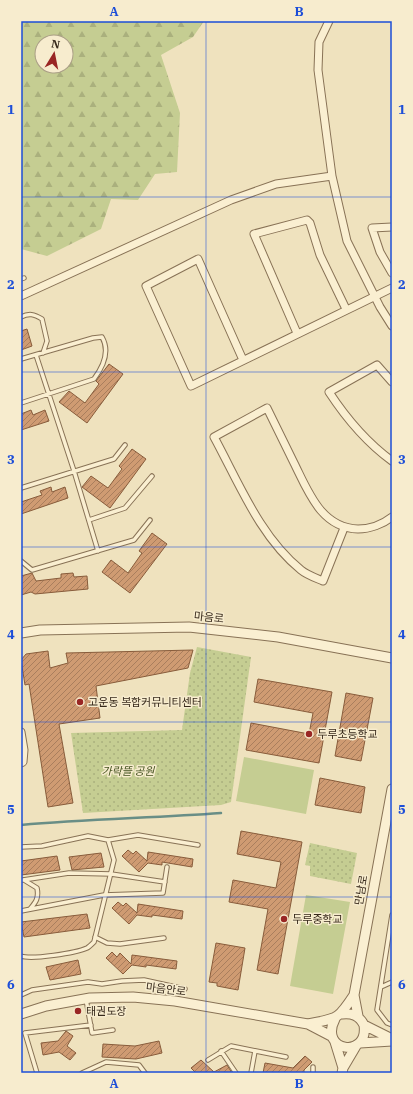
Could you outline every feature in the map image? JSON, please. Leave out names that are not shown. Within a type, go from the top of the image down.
[{"type":"street","points":[[329,21],[319,42],[318,70],[332,176],[347,241],[374,295],[392,326]]},
{"type":"street","points":[[21,296],[230,200],[276,184],[332,176]]},
{"type":"street","points":[[297,334],[254,234],[307,220],[310,223],[320,255],[346,309]]},
{"type":"street","points":[[392,226],[372,228],[380,252],[392,273]]},
{"type":"street","points":[[243,360],[198,259],[146,286],[191,386],[374,295],[392,288]]},
{"type":"street","points":[[392,382],[377,364],[329,392],[345,416],[378,450],[392,460]]},
{"type":"street","points":[[344,528],[323,581],[302,571],[279,548],[264,528],[214,437],[267,408],[312,498],[320,510],[344,528],[368,529],[392,517]]},
{"type":"street","name":"마음로","points":[[21,633],[40,630],[189,627],[278,637],[392,658]]},
{"type":"street","points":[[21,732],[24,750],[21,763]]},
{"type":"street","name":"만남로","points":[[354,995],[392,789]]},
{"type":"street","points":[[342,1070],[365,1031],[364,1025],[358,1016],[354,995]]},
{"type":"street","points":[[342,1070],[331,1027],[354,995]]},
{"type":"street","name":"마음안로","points":[[21,1014],[46,1006],[86,998],[133,997],[175,1001],[308,1024]]},
{"type":"street","points":[[308,1024],[350,1013],[358,1016]]},
{"type":"street","points":[[308,1024],[333,1039],[341,1046],[348,1048],[358,1044],[392,1040]]},
{"type":"street","points":[[364,1025],[392,1040]]},
{"type":"lane","points":[[21,317],[28,314],[36,315],[42,319],[47,340],[43,353]]},
{"type":"lane","points":[[21,359],[93,338],[102,337],[106,351],[100,372],[94,379],[21,403]]},
{"type":"lane","points":[[36,355],[74,471],[98,551]]},
{"type":"lane","points":[[21,488],[114,459],[125,445]]},
{"type":"lane","points":[[88,520],[125,508],[152,476]]},
{"type":"lane","points":[[21,561],[32,570],[134,540],[150,520]]},
{"type":"lane","points":[[21,847],[42,846],[88,836],[108,840],[138,835],[198,845]]},
{"type":"lane","points":[[21,956],[26,958],[42,957],[87,948],[94,942],[104,895],[114,860],[108,840]]},
{"type":"lane","points":[[21,911],[104,895],[163,893],[167,867]]},
{"type":"lane","points":[[22,880],[69,873],[111,874],[165,882]]},
{"type":"lane","points":[[22,880],[37,888],[38,899],[30,909]]},
{"type":"lane","points":[[392,915],[377,1010],[386,1023],[392,1025]]},
{"type":"lane","points":[[95,937],[107,943],[120,944],[164,938]]},
{"type":"lane","points":[[388,939],[392,942]]},
{"type":"lane","points":[[21,995],[32,990],[88,982],[102,984],[144,980],[184,989]]},
{"type":"lane","points":[[380,987],[392,982]]},
{"type":"lane","points":[[86,998],[92,1033],[113,1030]]},
{"type":"lane","points":[[37,1073],[25,1033],[90,1025]]},
{"type":"lane","points":[[208,1060],[220,1051],[231,1046],[286,1057]]},
{"type":"lane","points":[[220,1051],[236,1073]]},
{"type":"lane","points":[[251,1073],[255,1051]]},
{"type":"lane","points":[[83,1073],[106,1062],[139,1065],[145,1073]]},
{"type":"lane","points":[[312,1073],[313,1067]]},
{"type":"green space","points":[[21,21],[204,21],[193,37],[161,55],[180,113],[177,172],[155,174],[138,200],[111,199],[101,229],[47,256],[21,249]]},
{"type":"green space","name":"가락뜰 공원","points":[[197,647],[251,657],[231,802],[221,805],[83,813],[71,733],[182,730],[190,673]]},
{"type":"green space","points":[[244,757],[314,770],[306,814],[236,801]]},
{"type":"green space","points":[[310,843],[357,853],[351,884],[310,876],[310,866],[305,865]]},
{"type":"green space","points":[[306,895],[350,902],[333,994],[290,986]]},
{"type":"building","points":[[27,329],[32,346],[21,350],[21,331]]},
{"type":"building","points":[[109,364],[123,374],[87,423],[59,402],[69,391],[85,403],[99,384],[96,381]]},
{"type":"building","points":[[31,410],[33,415],[45,410],[49,421],[21,430],[21,414]]},
{"type":"building","points":[[132,449],[146,459],[110,508],[82,487],[91,476],[108,488],[122,469],[119,466]]},
{"type":"building","points":[[51,487],[52,492],[65,487],[68,498],[21,514],[21,502],[42,495],[40,491]]},
{"type":"building","points":[[152,533],[167,544],[130,593],[102,572],[111,560],[128,573],[142,553],[139,551]]},
{"type":"building","points":[[32,573],[36,581],[61,578],[61,574],[73,573],[74,577],[87,576],[88,589],[35,594],[31,592],[21,595],[21,576]]},
{"type":"building","points":[[193,650],[188,668],[96,686],[100,718],[59,724],[73,803],[48,807],[29,684],[25,685],[21,660],[26,654],[48,651],[50,668],[68,663],[66,653]]},
{"type":"building","points":[[258,679],[332,692],[319,763],[246,750],[251,723],[309,734],[313,713],[254,702]]},
{"type":"building","points":[[346,693],[373,698],[361,761],[335,756]]},
{"type":"building","points":[[320,778],[365,787],[361,813],[315,805]]},
{"type":"building","name":"두루중학교","points":[[241,831],[302,842],[278,974],[257,970],[268,909],[229,902],[233,880],[276,888],[281,862],[237,854]]},
{"type":"building","points":[[128,850],[133,854],[136,851],[147,861],[148,852],[193,859],[192,867],[162,862],[162,865],[148,863],[139,872],[122,856]]},
{"type":"building","points":[[101,853],[104,867],[72,870],[69,857]]},
{"type":"building","points":[[57,856],[60,870],[21,875],[21,861]]},
{"type":"building","points":[[118,902],[123,906],[126,903],[137,913],[138,904],[183,911],[182,919],[152,915],[152,917],[137,915],[129,924],[112,908]]},
{"type":"building","points":[[87,914],[90,928],[24,937],[21,922]]},
{"type":"building","points":[[216,943],[245,948],[238,990],[217,986],[217,983],[209,982]]},
{"type":"building","points":[[112,952],[117,957],[120,953],[131,964],[132,955],[177,961],[176,969],[146,965],[146,967],[132,965],[123,974],[106,958]]},
{"type":"building","points":[[78,960],[81,974],[50,980],[46,967]]},
{"type":"building","points":[[66,1031],[73,1036],[67,1046],[76,1053],[70,1060],[59,1052],[43,1055],[41,1043],[58,1041]]},
{"type":"building","points":[[159,1041],[162,1053],[136,1059],[102,1057],[103,1044],[135,1046]]},
{"type":"building","points":[[305,1056],[312,1062],[304,1070],[304,1073],[263,1073],[265,1063],[293,1068]]},
{"type":"building","points":[[201,1060],[214,1072],[227,1065],[232,1073],[196,1073],[191,1068]]},
{"type":"waterway","points":[[21,825],[221,813]]},
{"type":"place","name":"고운동 복합커뮤니티센터","points":[[80,702]]},
{"type":"place","name":"두루초등학교","points":[[309,734]]},
{"type":"place","name":"두루중학교","points":[[284,919]]},
{"type":"place","name":"태권도장","points":[[78,1011]]}]
